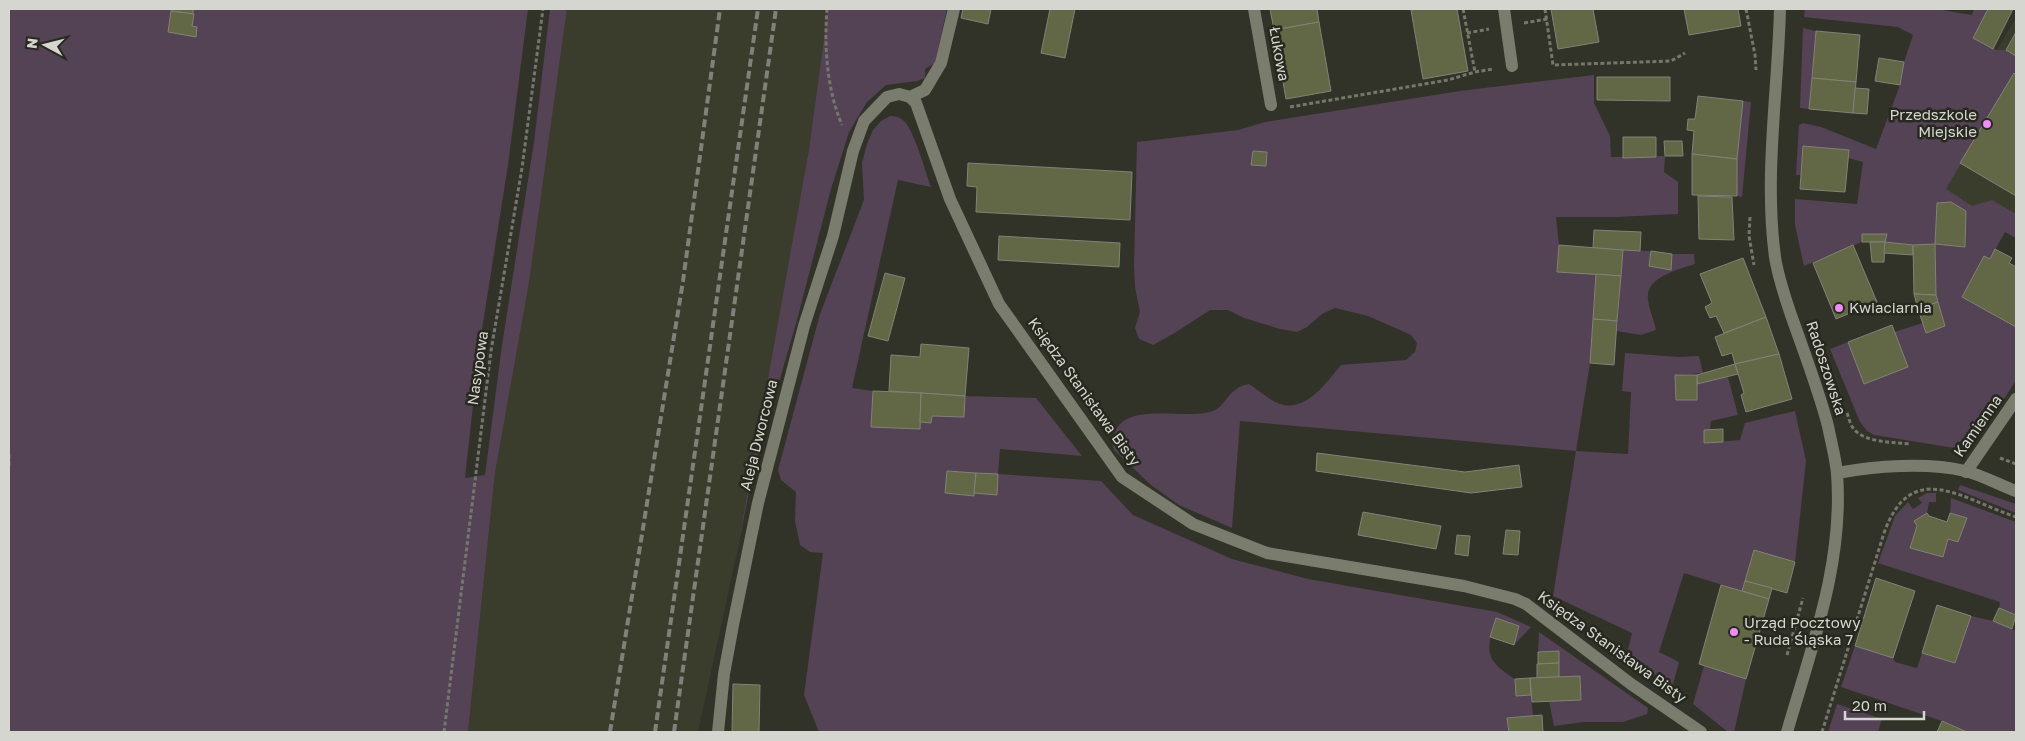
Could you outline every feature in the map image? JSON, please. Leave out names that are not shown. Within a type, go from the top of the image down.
[{"type":"street","points":[[853,151],[864,121],[887,97],[899,94],[910,97],[925,90],[941,63],[954,9]]},
{"type":"street","name":"Łukowa","points":[[1254,9],[1276,104]]},
{"type":"street","points":[[1504,9],[1512,66]]},
{"type":"street","name":"Radoszowska","points":[[1780,9],[1771,170],[1771,215],[1775,259],[1785,298],[1819,391],[1837,473],[1834,556],[1822,613],[1787,732]]},
{"type":"street","name":"Księdza Stanisława Bisty","points":[[910,97],[916,103],[950,199],[1000,304],[1122,477],[1193,524],[1267,553],[1464,586],[1515,599],[1526,604],[1632,684],[1701,732]]},
{"type":"street","name":"Aleja Dworcowa","points":[[718,732],[726,664],[758,503],[804,326],[833,236],[853,151]]},
{"type":"street","name":"Kamienna","points":[[1966,472],[2016,399]]},
{"type":"street","points":[[1837,473],[1858,469],[1940,468],[1966,472],[2016,491]]},
{"type":"path","name":"Nasypowa","points":[[444,732],[491,351],[522,168],[543,9]]},
{"type":"path","points":[[827,9],[825,36],[833,105],[853,151]]},
{"type":"path","points":[[1463,9],[1475,72]]},
{"type":"path","points":[[1545,9],[1553,65],[1671,61],[1686,53]]},
{"type":"path","points":[[1746,9],[1757,73]]},
{"type":"path","points":[[1276,104],[1288,107],[1448,80],[1475,72],[1512,66]]},
{"type":"path","points":[[1750,216],[1749,236],[1755,266]]},
{"type":"path","points":[[1844,405],[1854,429],[1862,436],[1903,443]]},
{"type":"path","points":[[9,455],[9,467]]},
{"type":"path","points":[[1822,732],[1884,533],[1890,516],[1904,497],[1915,491],[1938,489],[2016,518]]},
{"type":"path","points":[[1786,659],[1803,596]]},
{"type":"shaded area","points":[[9,9],[528,9],[508,165],[480,342],[465,478],[485,475],[502,345],[534,142],[550,9],[567,9],[529,283],[495,473],[468,732],[9,732]]},
{"type":"shaded area","points":[[567,9],[828,9],[809,149],[736,557],[698,732],[468,732],[495,473],[529,283]]},
{"type":"shaded area","points":[[828,9],[947,9],[935,63],[925,69],[925,78],[917,81],[886,85],[867,102],[849,132],[831,189],[797,320],[753,472],[736,557],[809,149]]},
{"type":"shaded area","points":[[1805,9],[1936,9],[1972,15],[1974,9],[1988,9],[1973,38],[1996,50],[2006,50],[2016,56],[2016,75],[2013,74],[1946,189],[1972,206],[1992,200],[2016,214],[2016,238],[2005,232],[1990,259],[1984,256],[1962,297],[2016,327],[2016,380],[2001,404],[1963,448],[1874,435],[1867,431],[1860,422],[1830,349],[1848,342],[1864,384],[1894,332],[1923,323],[1926,333],[1945,326],[1936,295],[1935,245],[1885,242],[1887,234],[1862,234],[1862,242],[1804,266],[1795,225],[1795,199],[1857,204],[1863,162],[1848,158],[1848,150],[1804,146],[1801,175],[1796,175],[1799,125],[1803,123],[1821,127],[1876,149],[1900,85],[1904,62],[1913,35],[1898,27],[1804,17]],"holes":[[[1951,202],[1966,211],[1965,247],[1935,244],[1937,203]]]},
{"type":"shaded area","name":"Przedszkole Miejskie","points":[[2016,18],[2016,238],[1966,211],[1927,185],[1989,63]]},
{"type":"shaded area","points":[[1803,28],[1816,31],[1809,109],[1800,108]]},
{"type":"shaded area","points":[[1594,75],[1594,103],[1610,136],[1611,157],[1665,156],[1664,172],[1678,182],[1678,214],[1556,217],[1559,245],[1557,272],[1596,274],[1590,363],[1576,451],[1240,421],[1232,528],[1179,505],[1151,485],[1114,450],[1112,443],[1115,431],[1119,425],[1138,415],[1190,414],[1213,411],[1218,409],[1236,389],[1249,384],[1275,402],[1295,405],[1313,396],[1341,365],[1406,360],[1415,352],[1417,343],[1411,335],[1368,316],[1335,308],[1322,314],[1307,327],[1297,332],[1244,318],[1228,310],[1210,310],[1153,345],[1139,339],[1135,328],[1140,312],[1135,287],[1134,265],[1137,142],[1238,130],[1265,122],[1460,91]]},
{"type":"shaded area","points":[[1743,101],[1751,102],[1742,197],[1737,196],[1737,159]]},
{"type":"shaded area","points":[[890,116],[896,117],[908,126],[916,142],[931,187],[898,180],[852,388],[873,391],[872,427],[920,429],[920,422],[931,423],[932,416],[963,417],[965,396],[1036,398],[1082,456],[1000,449],[998,474],[1101,481],[1133,515],[1232,559],[1308,579],[1497,612],[1531,627],[1514,645],[1519,626],[1496,618],[1489,647],[1493,660],[1515,679],[1516,696],[1531,695],[1533,716],[1508,718],[1509,732],[819,732],[804,695],[823,553],[810,552],[800,545],[795,521],[796,492],[781,480],[778,470],[820,314],[864,200],[862,163],[867,144],[873,130],[881,121]],"holes":[[[947,471],[998,474],[997,495],[974,493],[974,496],[945,493]]]},
{"type":"shaded area","points":[[1623,250],[1651,251],[1649,266],[1671,269],[1672,254],[1694,254],[1695,264],[1673,271],[1652,285],[1648,299],[1656,330],[1641,335],[1617,331]]},
{"type":"shaded area","points":[[1625,353],[1680,357],[1699,356],[1703,373],[1675,375],[1676,400],[1697,400],[1697,384],[1728,377],[1738,415],[1711,421],[1710,430],[1704,430],[1704,443],[1740,440],[1745,423],[1795,411],[1806,461],[1795,562],[1754,550],[1742,591],[1684,573],[1659,652],[1679,662],[1672,688],[1627,653],[1632,633],[1553,596],[1576,451],[1628,454],[1631,392],[1622,391]]},
{"type":"shaded area","points":[[1960,485],[2016,504],[2016,513],[1958,490]]},
{"type":"shaded area","points":[[1927,493],[1936,493],[1936,502],[1929,502],[1927,513],[1914,521],[1917,526],[1910,548],[1943,557],[1948,539],[1958,542],[1967,518],[1950,513],[1951,498],[2016,522],[2016,615],[1999,608],[2000,602],[1878,563],[1895,516],[1908,502],[1913,509],[1922,503],[1918,498]]},
{"type":"shaded area","points":[[1971,616],[1993,621],[2016,631],[2016,732],[1967,732],[1942,721],[1841,687],[1855,646],[1893,658],[1895,662],[1917,668],[1922,653],[1955,663]]},
{"type":"shaded area","points":[[1539,632],[1648,708],[1647,714],[1623,722],[1584,722],[1554,726],[1549,701],[1559,677],[1559,651],[1538,652]]},
{"type":"shaded area","points":[[1704,666],[1746,679],[1734,732],[1728,732],[1693,704]]},
{"type":"shaded area","points":[[1837,704],[1882,719],[1878,732],[1828,732]]},
{"type":"building","points":[[172,9],[193,9],[193,14],[171,11]]},
{"type":"building","points":[[963,9],[991,9],[988,24],[961,18]]},
{"type":"building","points":[[1050,9],[1075,9],[1065,58],[1041,53]]},
{"type":"building","points":[[1270,9],[1317,9],[1319,22],[1274,30]]},
{"type":"building","points":[[1457,9],[1468,71],[1423,79],[1411,10]]},
{"type":"building","points":[[1551,9],[1593,9],[1599,42],[1558,49]]},
{"type":"building","points":[[1684,9],[1738,9],[1741,26],[1689,35]]},
{"type":"building","points":[[1988,9],[2013,9],[1993,49],[1973,38]]},
{"type":"building","points":[[171,11],[194,14],[192,26],[197,27],[196,37],[168,32]]},
{"type":"building","points":[[1319,22],[1331,91],[1286,99],[1274,30]]},
{"type":"building","points":[[1816,31],[1860,35],[1856,82],[1812,78]]},
{"type":"building","points":[[2016,32],[2016,56],[2006,50]]},
{"type":"building","points":[[1879,58],[1904,62],[1900,85],[1875,81]]},
{"type":"building","points":[[2014,73],[2016,75],[2016,196],[1960,163]]},
{"type":"building","points":[[1597,77],[1670,77],[1670,101],[1597,100]]},
{"type":"building","points":[[1812,78],[1856,82],[1853,113],[1809,109]]},
{"type":"building","points":[[1855,88],[1869,89],[1867,114],[1853,113]]},
{"type":"building","points":[[1698,96],[1743,101],[1737,159],[1692,154],[1694,131],[1687,130],[1688,119],[1695,119]]},
{"type":"building","points":[[1623,137],[1656,137],[1656,157],[1623,158]]},
{"type":"building","points":[[1664,141],[1682,141],[1683,156],[1665,156]]},
{"type":"building","points":[[1803,146],[1849,150],[1845,192],[1800,189]]},
{"type":"building","points":[[1253,151],[1267,152],[1266,166],[1251,165]]},
{"type":"building","points":[[1692,154],[1737,159],[1737,196],[1692,195]]},
{"type":"building","points":[[968,163],[1132,172],[1130,220],[976,212],[977,187],[967,186]]},
{"type":"building","points":[[1698,196],[1732,197],[1734,240],[1699,239]]},
{"type":"building","points":[[1951,202],[1966,211],[1965,247],[1935,244],[1937,203]]},
{"type":"building","points":[[1594,230],[1641,232],[1640,251],[1593,248]]},
{"type":"building","points":[[1862,234],[1887,234],[1885,242],[1862,242]]},
{"type":"building","points":[[999,236],[1120,243],[1119,267],[998,260]]},
{"type":"building","points":[[1870,242],[1885,242],[1884,262],[1872,262]]},
{"type":"building","points":[[1885,242],[1913,245],[1913,255],[1884,253]]},
{"type":"building","points":[[1935,244],[1936,295],[1914,294],[1913,245]]},
{"type":"building","points":[[1559,245],[1623,250],[1621,276],[1557,272]]},
{"type":"building","points":[[1853,245],[1877,302],[1836,319],[1813,263]]},
{"type":"building","points":[[1995,249],[2012,258],[2009,263],[2016,267],[2016,327],[1962,297],[1984,256],[1990,259]]},
{"type":"building","points":[[1651,251],[1672,254],[1671,270],[1649,266]]},
{"type":"building","points":[[1743,258],[1766,317],[1724,333],[1716,316],[1710,318],[1705,307],[1712,303],[1700,274]]},
{"type":"building","points":[[885,273],[905,278],[888,341],[868,336]]},
{"type":"building","points":[[1596,274],[1621,276],[1617,321],[1593,319]]},
{"type":"building","points":[[1914,294],[1936,295],[1938,302],[1918,309]]},
{"type":"building","points":[[1938,302],[1945,326],[1926,333],[1918,309]]},
{"type":"building","points":[[1766,317],[1779,354],[1735,364],[1732,353],[1722,356],[1715,337]]},
{"type":"building","points":[[1593,319],[1617,321],[1614,365],[1590,363]]},
{"type":"building","points":[[1892,325],[1908,367],[1864,384],[1848,342]]},
{"type":"building","points":[[921,344],[969,348],[965,396],[889,391],[891,355],[920,357]]},
{"type":"building","points":[[1779,354],[1792,399],[1746,412],[1741,395],[1744,393],[1735,364]]},
{"type":"building","points":[[1735,364],[1738,374],[1697,384],[1697,375]]},
{"type":"building","points":[[1675,375],[1697,375],[1697,400],[1676,400]]},
{"type":"building","points":[[873,391],[921,393],[920,429],[871,427]]},
{"type":"building","points":[[921,393],[965,396],[964,417],[932,416],[931,423],[920,422]]},
{"type":"building","points":[[1723,429],[1723,442],[1704,443],[1704,430]]},
{"type":"building","points":[[1317,453],[1465,472],[1519,465],[1522,487],[1471,493],[1316,471]]},
{"type":"building","points":[[947,471],[976,473],[974,496],[945,493]]},
{"type":"building","points":[[976,473],[998,474],[997,495],[974,493]]},
{"type":"building","points":[[1363,512],[1441,526],[1436,549],[1358,535]]},
{"type":"building","points":[[1927,513],[1929,516],[1947,522],[1950,513],[1967,518],[1958,542],[1948,539],[1943,557],[1910,548],[1917,526],[1914,521]]},
{"type":"building","points":[[1506,530],[1520,531],[1518,555],[1503,554]]},
{"type":"building","points":[[1457,535],[1470,536],[1468,556],[1455,554]]},
{"type":"building","points":[[1754,550],[1795,562],[1787,593],[1745,581]]},
{"type":"building","points":[[1876,578],[1915,591],[1893,658],[1855,646]]},
{"type":"building","points":[[1745,581],[1772,588],[1769,599],[1742,591]]},
{"type":"building","name":"Urząd Pocztowy - Ruda Śląska 7","points":[[1721,585],[1769,599],[1746,679],[1699,664]]},
{"type":"building","points":[[1937,605],[1971,616],[1955,663],[1922,653]]},
{"type":"building","points":[[1999,608],[2016,615],[2012,629],[1993,621]]},
{"type":"building","points":[[1496,618],[1519,626],[1514,645],[1490,637]]},
{"type":"building","points":[[1559,651],[1559,663],[1538,664],[1538,652]]},
{"type":"building","points":[[1559,663],[1559,677],[1537,678],[1537,664]]},
{"type":"building","points":[[1580,676],[1581,700],[1532,702],[1530,678]]},
{"type":"building","points":[[1530,678],[1531,695],[1516,696],[1515,679]]},
{"type":"building","points":[[733,684],[760,685],[759,732],[732,732]]},
{"type":"building","points":[[1542,715],[1543,732],[1509,732],[1507,718]]},
{"type":"building","points":[[1942,721],[1967,732],[1937,732]]},
{"type":"railway","points":[[610,732],[683,281],[720,9]]},
{"type":"railway","points":[[655,732],[758,9]]},
{"type":"railway","points":[[674,732],[776,9]]},
{"type":"place","name":"Przedszkole Miejskie","points":[[1987,124]]},
{"type":"place","name":"Kwiaciarnia","points":[[1839,308]]},
{"type":"place","name":"Urząd Pocztowy - Ruda Śląska 7","points":[[1734,632]]}]
